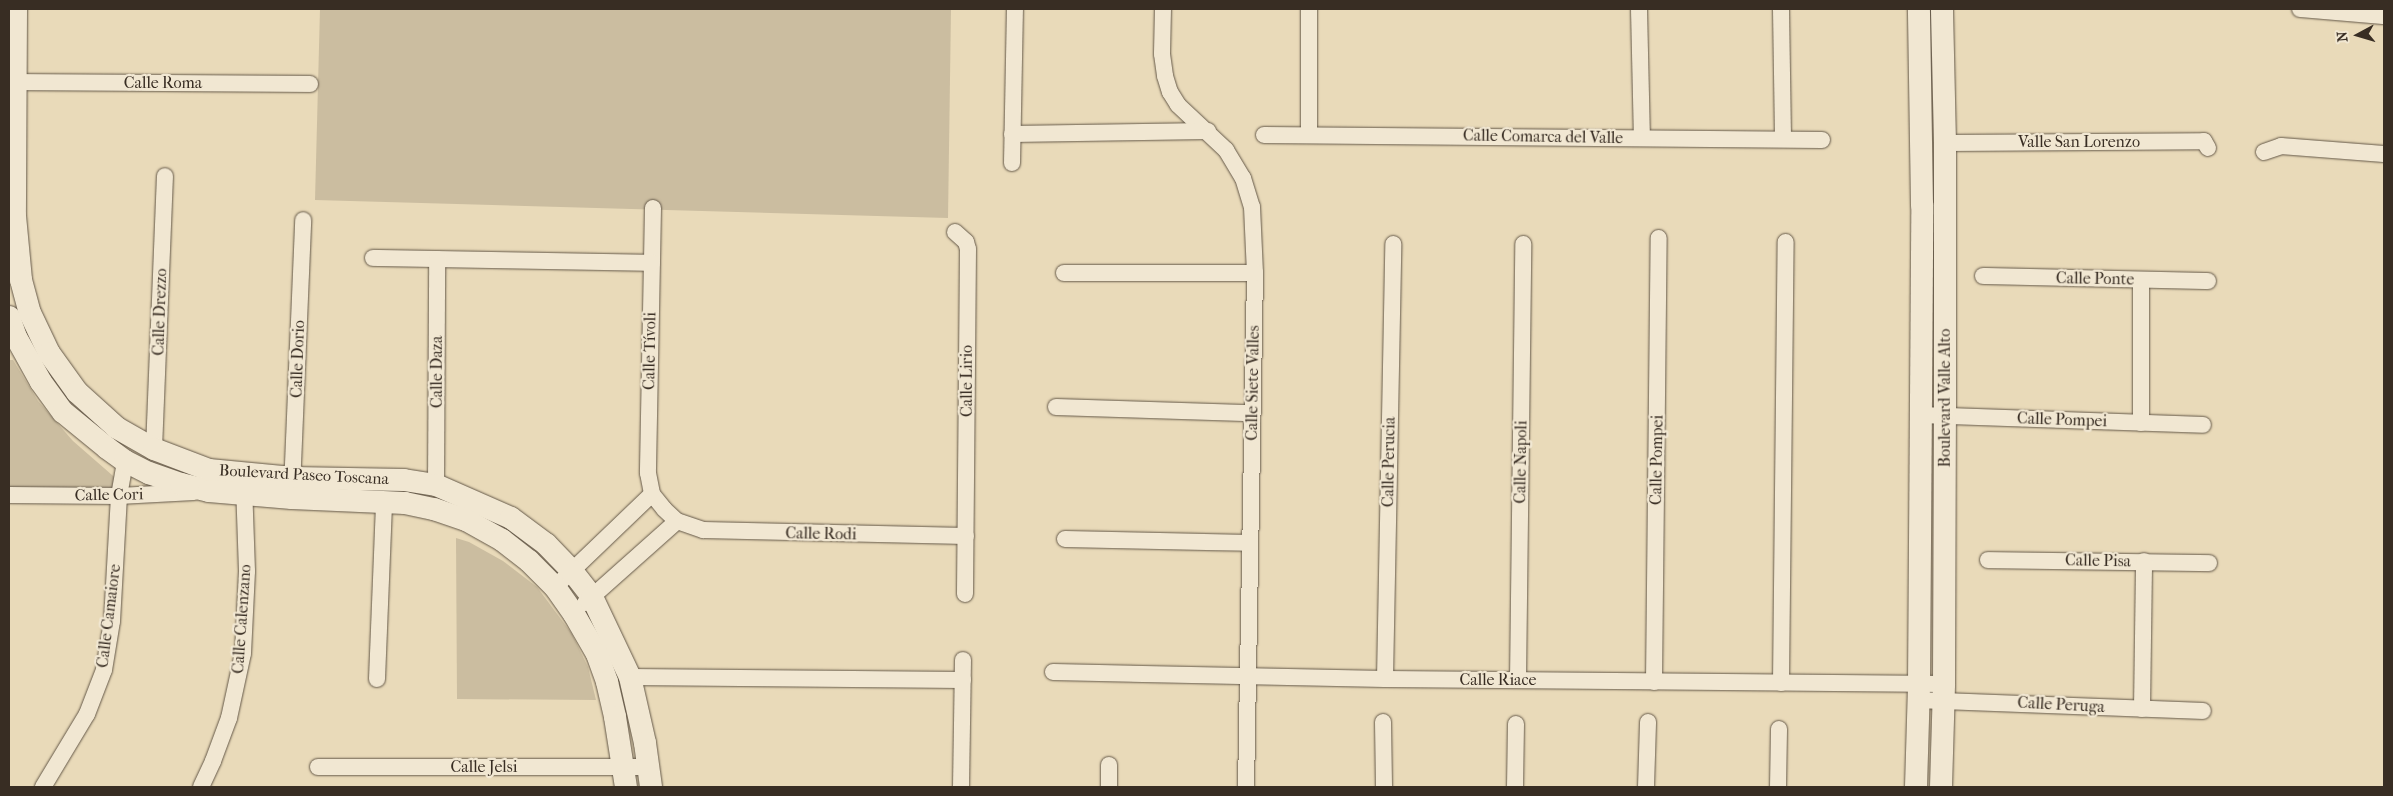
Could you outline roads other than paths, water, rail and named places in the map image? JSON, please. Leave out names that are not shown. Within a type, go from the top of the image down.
[{"type":"street","name":"Boulevard Paseo Toscana","points":[[16,9],[12,216],[21,280],[30,313],[49,353],[77,392],[118,428],[154,449],[244,484]]},
{"type":"street","points":[[1012,163],[1015,9]]},
{"type":"street","name":"Calle Siete Valles","points":[[1162,9],[1164,76],[1170,92],[1178,105],[1208,131],[1226,150],[1243,178],[1252,207],[1255,272],[1246,787]]},
{"type":"street","points":[[1309,9],[1309,134]]},
{"type":"street","points":[[1639,9],[1642,138]]},
{"type":"street","points":[[1781,9],[1783,138]]},
{"type":"street","name":"Boulevard Valle Alto","points":[[1916,787],[1922,205],[1919,9]]},
{"type":"street","name":"Boulevard Valle Alto","points":[[1941,787],[1944,693],[1945,416],[1945,142],[1942,9]]},
{"type":"street","points":[[2300,9],[2384,16]]},
{"type":"street","name":"Calle Roma","points":[[15,82],[310,84]]},
{"type":"street","points":[[1012,134],[1208,131]]},
{"type":"street","name":"Calle Comarca del Valle","points":[[1264,135],[1783,138],[1822,140]]},
{"type":"street","name":"Valle San Lorenzo","points":[[1945,142],[2204,141],[2208,148]]},
{"type":"street","points":[[2264,152],[2281,146],[2384,154]]},
{"type":"street","name":"Calle Drezzo","points":[[154,449],[165,176]]},
{"type":"street","name":"Calle Tívoli","points":[[652,494],[648,473],[653,208]]},
{"type":"street","name":"Calle Dorio","points":[[292,488],[303,220]]},
{"type":"street","name":"Calle Lirio","points":[[955,232],[966,242],[968,249],[965,594]]},
{"type":"street","name":"Calle Pompei","points":[[1654,682],[1659,238]]},
{"type":"street","points":[[1781,683],[1786,242]]},
{"type":"street","name":"Calle Perucia","points":[[1385,679],[1393,244]]},
{"type":"street","name":"Calle Napoli","points":[[1518,680],[1523,244]]},
{"type":"street","points":[[373,258],[652,263]]},
{"type":"street","name":"Calle Daza","points":[[436,485],[437,259]]},
{"type":"street","points":[[1064,273],[1255,272]]},
{"type":"street","name":"Calle Ponte","points":[[1983,276],[2208,281]]},
{"type":"street","points":[[2141,280],[2141,423]]},
{"type":"street","name":"Boulevard Paseo Toscana","points":[[9,317],[16,337],[41,382],[63,412],[125,461],[173,481],[209,491],[244,484],[292,488],[434,509],[466,520],[502,540],[529,561],[555,587],[574,614],[596,654],[607,682],[615,717],[624,777]]},
{"type":"street","points":[[1056,407],[1252,413]]},
{"type":"street","name":"Calle Pompei","points":[[1920,415],[2203,426]]},
{"type":"street","name":"Calle Camaiore","points":[[43,787],[87,714],[104,670],[112,622],[119,496],[125,461]]},
{"type":"street","name":"Boulevard Paseo Toscana","points":[[292,488],[404,480],[436,485],[511,518],[546,544],[572,571],[592,597],[630,677],[650,777]]},
{"type":"street","name":"Calle Calenzano","points":[[201,787],[214,761],[229,718],[243,653],[247,572],[244,484]]},
{"type":"street","name":"Calle Cori","points":[[9,495],[119,496],[209,491]]},
{"type":"street","points":[[555,587],[652,494],[677,522],[574,614]]},
{"type":"street","points":[[377,679],[384,501]]},
{"type":"street","name":"Calle Rodi","points":[[677,522],[703,530],[725,532],[966,536]]},
{"type":"street","points":[[1065,539],[1250,543]]},
{"type":"street","name":"Calle Pisa","points":[[1988,560],[2209,562]]},
{"type":"street","points":[[2142,709],[2144,561]]},
{"type":"street","points":[[961,787],[963,660]]},
{"type":"street","name":"Calle Riace","points":[[1053,672],[1385,679],[1781,683],[1944,693]]},
{"type":"street","points":[[630,677],[963,680]]},
{"type":"street","name":"Calle Peruga","points":[[1944,693],[2142,709],[2203,711]]},
{"type":"street","points":[[1383,722],[1384,787]]},
{"type":"street","points":[[1646,787],[1648,722]]},
{"type":"street","points":[[1515,787],[1516,724]]},
{"type":"street","points":[[1778,787],[1779,730]]},
{"type":"street","points":[[1109,787],[1110,765]]},
{"type":"street","name":"Calle Jelsi","points":[[318,767],[650,777]]}]
